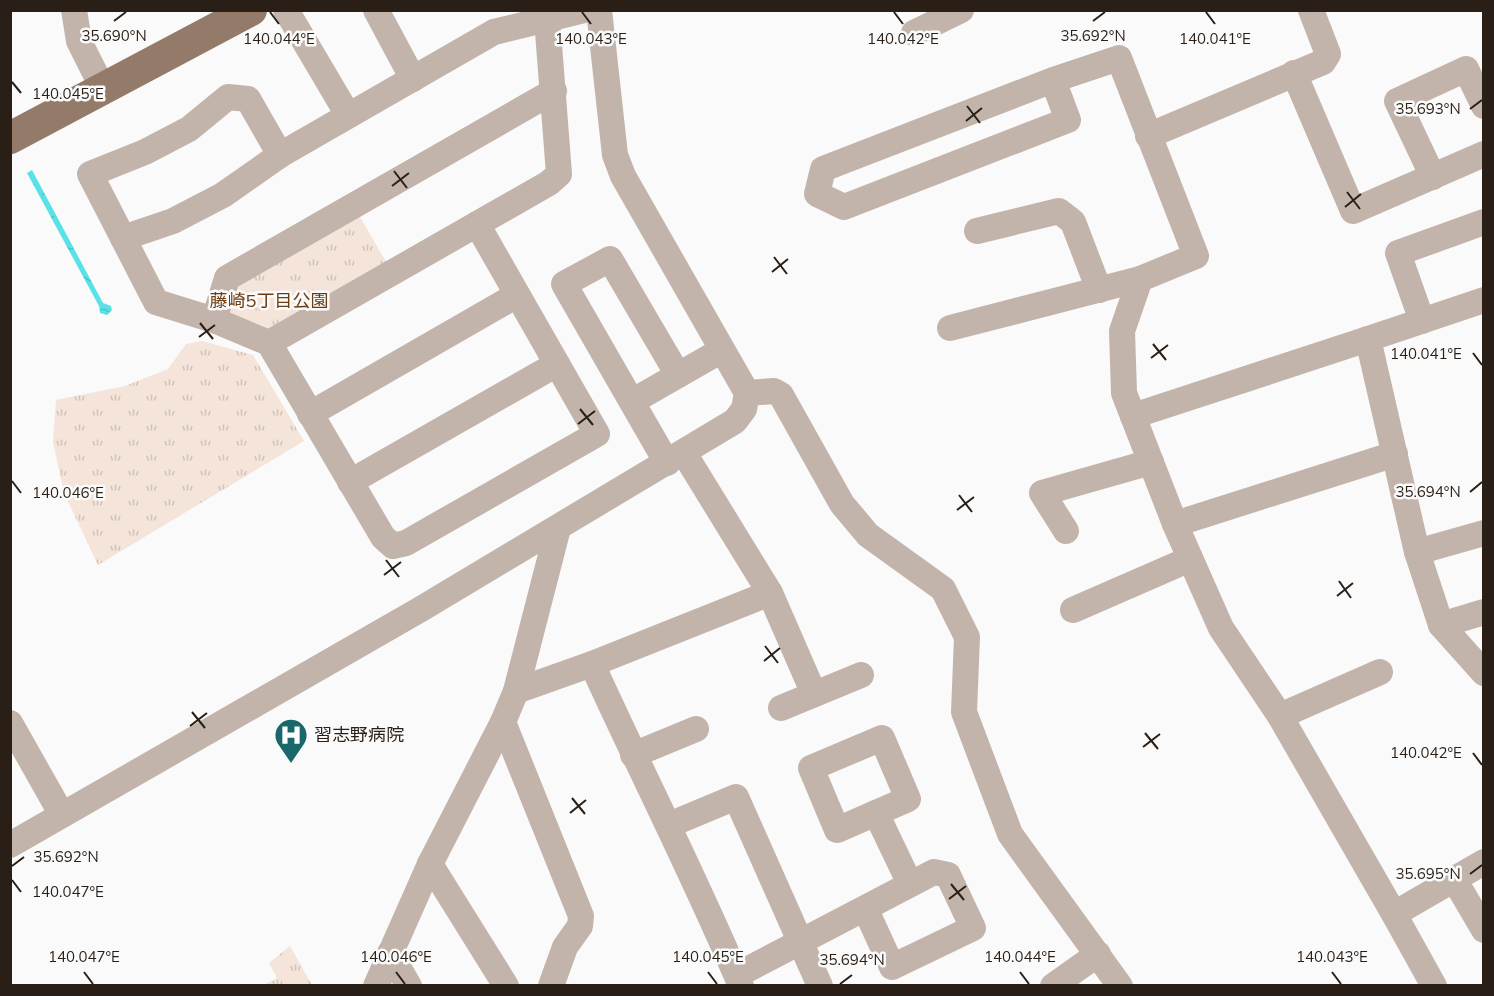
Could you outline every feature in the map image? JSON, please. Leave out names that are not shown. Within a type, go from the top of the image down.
[{"type":"main road","points":[[10,138],[251,10]]},
{"type":"street","points":[[74,10],[79,41],[103,89]]},
{"type":"street","points":[[286,10],[348,115]]},
{"type":"street","points":[[376,10],[412,78]]},
{"type":"street","points":[[123,238],[173,221],[224,195],[280,155],[494,32],[545,15],[584,10]]},
{"type":"street","points":[[10,845],[676,458],[735,421],[744,409],[747,393],[623,176],[615,155],[599,10]]},
{"type":"street","points":[[914,33],[961,10]]},
{"type":"street","points":[[1148,136],[1323,62],[1328,54],[1311,10]]},
{"type":"street","points":[[269,343],[549,183],[559,174],[554,91],[545,15]]},
{"type":"street","points":[[950,328],[1140,279],[1196,256],[1119,58],[1053,80],[822,169],[817,194],[844,207],[1068,120],[1053,80]]},
{"type":"street","points":[[1433,177],[1397,100],[1466,69],[1484,106]]},
{"type":"street","points":[[1294,73],[1353,211],[1484,154]]},
{"type":"street","points":[[214,320],[227,278],[554,91]]},
{"type":"street","points":[[280,155],[248,99],[228,97],[189,129],[145,152],[90,174],[156,302],[214,320],[269,343],[383,537],[393,546],[406,543],[597,434],[477,224]]},
{"type":"street","points":[[977,231],[1059,211],[1073,222],[1099,290]]},
{"type":"street","points":[[1422,321],[1398,253],[1484,222]]},
{"type":"street","points":[[678,375],[610,259],[564,284],[633,401],[676,458],[770,593],[814,694]]},
{"type":"street","points":[[1140,279],[1122,331],[1124,393],[1175,524],[1221,628],[1280,716],[1434,986]]},
{"type":"street","points":[[310,414],[517,295]]},
{"type":"street","points":[[1132,416],[1484,300]]},
{"type":"street","points":[[1368,339],[1417,552],[1442,625],[1484,673]]},
{"type":"street","points":[[633,401],[722,350]]},
{"type":"street","points":[[350,482],[557,364]]},
{"type":"street","points":[[747,393],[774,391],[781,395],[842,504],[868,535],[942,589],[967,637],[964,712],[1010,834],[1120,986]]},
{"type":"street","points":[[1175,524],[1395,454]]},
{"type":"street","points":[[1066,531],[1042,493],[1151,462]]},
{"type":"street","points":[[376,986],[430,864],[503,722],[516,691],[558,528]]},
{"type":"street","points":[[1417,552],[1484,533]]},
{"type":"street","points":[[1073,610],[1190,559]]},
{"type":"street","points":[[516,691],[592,664],[770,593]]},
{"type":"street","points":[[1442,625],[1484,612]]},
{"type":"street","points":[[592,664],[633,754],[669,825],[739,980],[801,943],[865,908],[934,872],[948,875],[973,928],[892,967],[865,908]]},
{"type":"street","points":[[1280,716],[1380,672]]},
{"type":"street","points":[[781,708],[861,675]]},
{"type":"street","points":[[503,722],[580,916],[580,926],[565,946],[551,986]]},
{"type":"street","points":[[10,723],[62,815]]},
{"type":"street","points":[[633,754],[696,729]]},
{"type":"street","points":[[669,825],[736,797],[820,986]]},
{"type":"street","points":[[876,813],[910,884]]},
{"type":"street","points":[[1394,914],[1484,862]]},
{"type":"street","points":[[430,864],[506,986]]},
{"type":"street","points":[[1454,879],[1484,930]]},
{"type":"street","points":[[390,953],[409,986]]},
{"type":"street","points":[[1053,986],[1098,954]]},
{"type":"green space","name":"藤崎5丁目公園","points":[[356,210],[389,267],[269,343],[220,317],[230,283]]},
{"type":"green space","points":[[202,341],[253,355],[304,441],[98,565],[64,493],[53,442],[56,400],[125,386],[168,369],[186,344]]},
{"type":"green space","points":[[290,946],[312,985],[263,985],[277,978],[269,963]]},
{"type":"water","points":[[32,170],[103,303],[111,306],[112,310],[107,315],[100,313],[99,306],[27,173]]},
{"type":"place","name":"習志野病院","points":[[291,764]]}]
